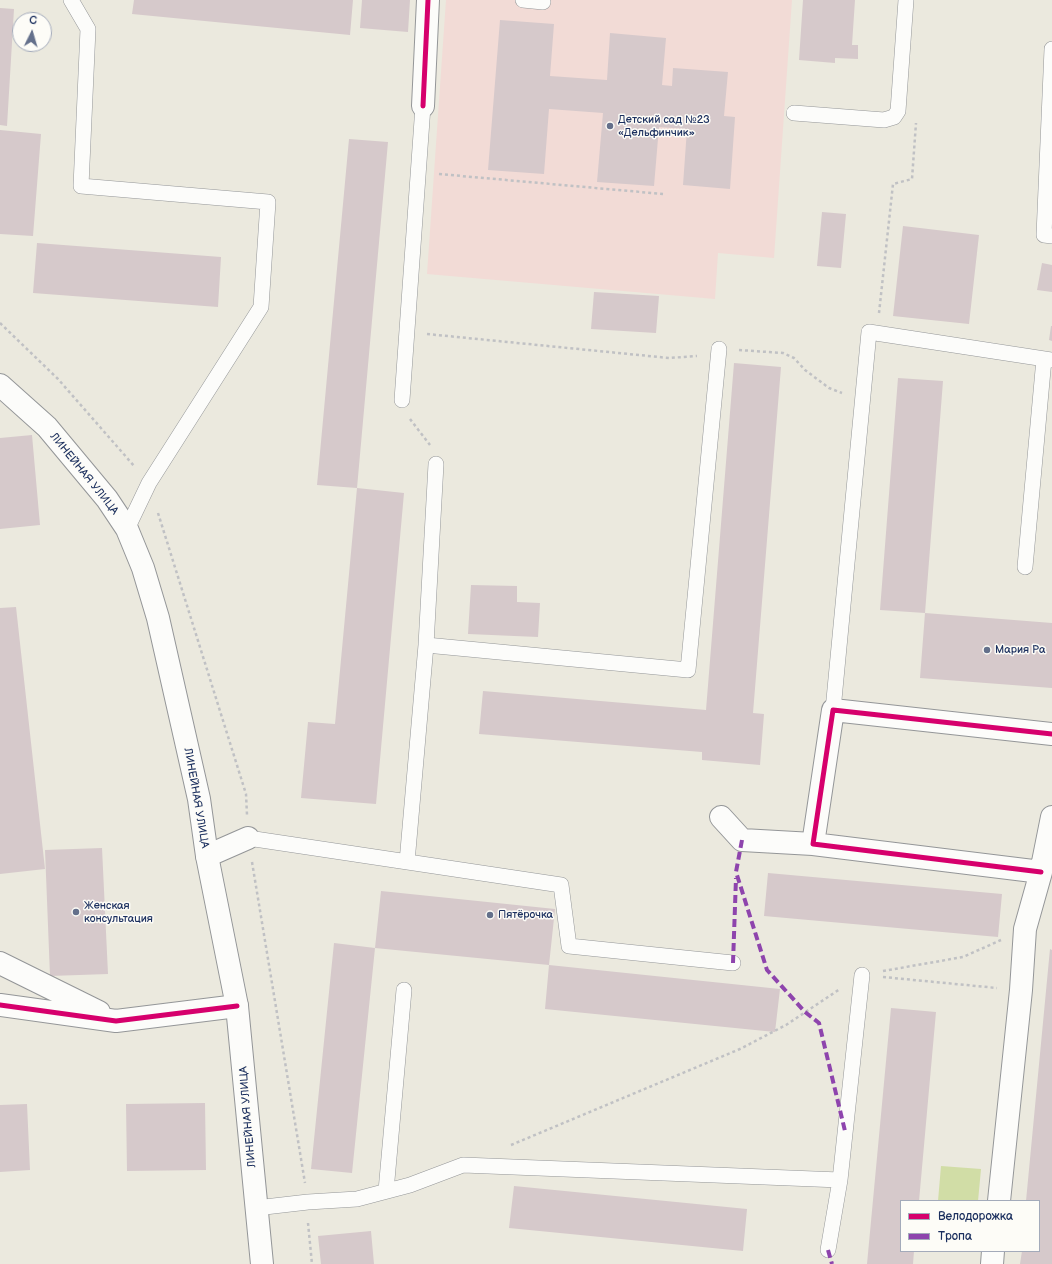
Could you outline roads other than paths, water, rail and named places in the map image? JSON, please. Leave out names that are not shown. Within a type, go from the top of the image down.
[{"type":"street","points":[[423,106],[428,0]]},
{"type":"street","name":"ЛИНЕЙНАЯ УЛИЦА","points":[[0,385],[47,427],[107,499],[127,529],[142,568],[158,618],[199,799],[207,856],[237,1006],[262,1264]]},
{"type":"street","points":[[813,844],[832,710],[1052,734]]},
{"type":"street","points":[[721,817],[742,840],[813,844],[1041,872]]},
{"type":"street","points":[[999,1200],[1021,990],[1025,929],[1041,872],[1052,817]]},
{"type":"street","points":[[207,856],[248,838]]},
{"type":"street","points":[[0,963],[116,1021]]},
{"type":"street","points":[[0,1005],[116,1021],[237,1006]]},
{"type":"street","points":[[992,1264],[993,1252]]},
{"type":"lane","points":[[71,0],[88,29],[82,186],[268,202],[261,307],[149,483],[127,529]]},
{"type":"lane","points":[[523,0],[543,2]]},
{"type":"lane","points":[[794,113],[884,120],[894,118],[898,111],[906,0]]},
{"type":"lane","points":[[1052,49],[1044,235],[1052,236]]},
{"type":"lane","points":[[402,400],[423,106]]},
{"type":"lane","points":[[832,710],[869,332],[1048,359],[1025,567]]},
{"type":"lane","points":[[426,645],[688,670],[719,349]]},
{"type":"lane","points":[[407,862],[426,645],[436,464]]},
{"type":"lane","points":[[248,838],[561,885],[569,946],[733,963]]},
{"type":"lane","points":[[828,1250],[840,1180],[862,975]]},
{"type":"lane","points":[[386,1191],[404,990]]},
{"type":"lane","points":[[256,1208],[308,1202],[357,1199],[410,1185],[463,1165],[840,1180]]},
{"type":"place","name":"Детский сад №23 «Дельфинчик»","points":[[610,126]]},
{"type":"place","name":"Мария Ра","points":[[987,650]]},
{"type":"place","name":"Женская консультация","points":[[76,912]]},
{"type":"place","name":"Пятёрочка","points":[[490,915]]}]
